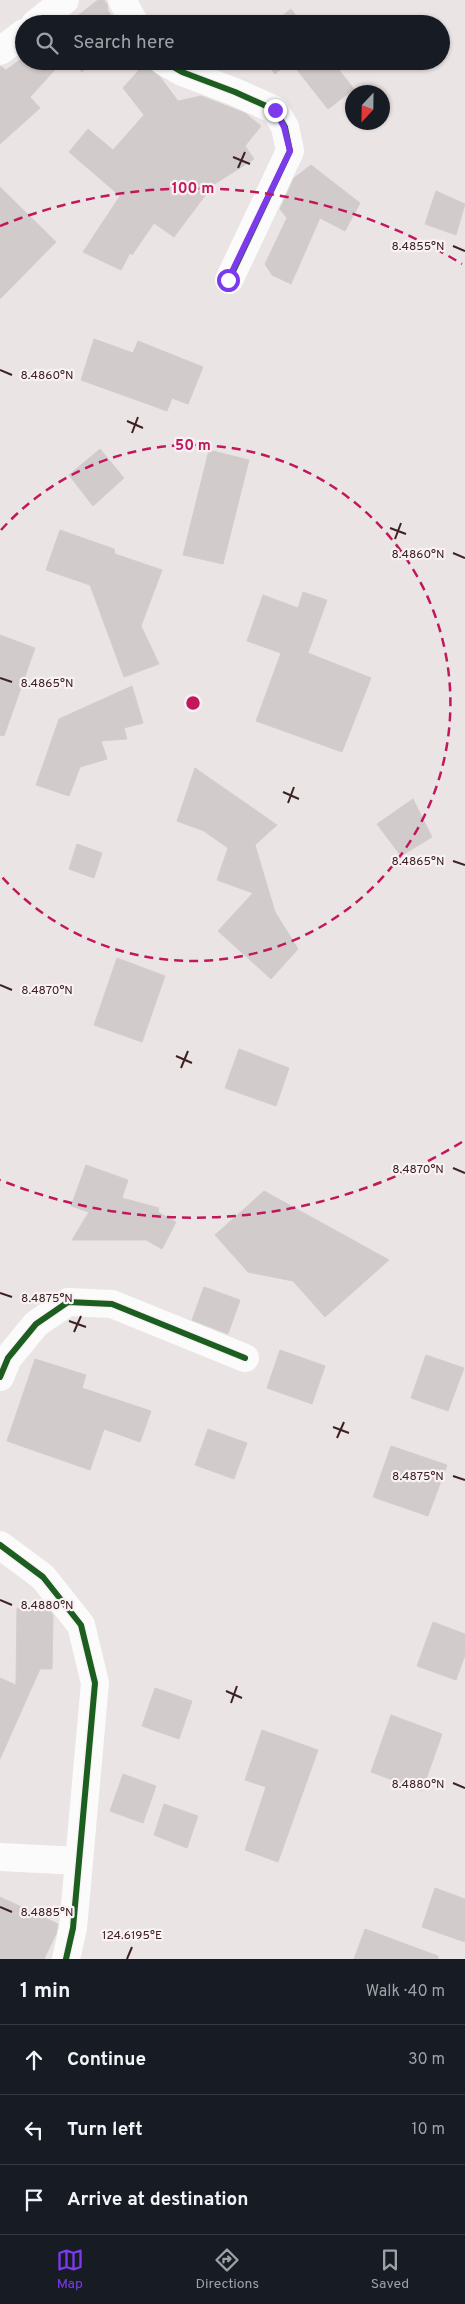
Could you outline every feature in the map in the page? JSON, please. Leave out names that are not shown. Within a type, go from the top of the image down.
[{"type":"street","points":[[46,15],[65,0]]},
{"type":"street","points":[[122,0],[130,15]]},
{"type":"street","points":[[0,51],[15,40]]},
{"type":"street","points":[[179,70],[275,110],[284,127],[290,151],[228,280]]},
{"type":"street","points":[[0,1377],[8,1358],[36,1324],[68,1302],[112,1304],[245,1358]]},
{"type":"street","points":[[0,1545],[43,1577],[81,1625],[95,1683],[73,1928],[66,1959]]},
{"type":"street","points":[[0,1857],[78,1861]]},
{"type":"building","points":[[98,0],[104,0],[111,15],[79,15]]},
{"type":"building","points":[[291,9],[295,15],[283,15]]},
{"type":"building","points":[[15,64],[15,70],[55,70],[30,97],[40,108],[0,144],[0,66],[6,70]]},
{"type":"building","points":[[139,70],[151,70],[160,77],[178,101],[201,96],[245,113],[261,126],[245,146],[254,159],[213,185],[174,237],[154,223],[132,255],[130,253],[121,270],[83,252],[120,196],[69,152],[88,129],[113,150],[144,115],[123,88]]},
{"type":"building","points":[[272,70],[280,70],[275,74]]},
{"type":"building","points":[[297,70],[339,70],[351,85],[345,85],[345,96],[328,109]]},
{"type":"building","points":[[311,165],[360,203],[345,231],[320,218],[291,284],[272,275],[265,264],[287,218],[280,209],[294,178]]},
{"type":"building","points":[[0,187],[56,242],[0,299]]},
{"type":"building","points":[[436,191],[465,204],[456,235],[425,224]]},
{"type":"building","points":[[94,339],[133,353],[138,341],[203,367],[188,404],[172,398],[167,411],[81,380]]},
{"type":"building","points":[[100,449],[124,478],[93,506],[69,475]]},
{"type":"building","points":[[209,450],[249,460],[223,564],[183,555]]},
{"type":"building","points":[[60,530],[114,549],[115,554],[162,570],[141,626],[159,664],[124,677],[90,585],[46,570]]},
{"type":"building","points":[[303,592],[327,600],[308,653],[371,678],[342,752],[256,721],[281,653],[247,641],[263,595],[298,608]]},
{"type":"building","points":[[0,635],[35,648],[4,736],[0,735]]},
{"type":"building","points":[[132,686],[143,723],[124,728],[127,739],[101,741],[107,759],[80,767],[69,796],[36,785],[59,719]]},
{"type":"building","points":[[195,768],[277,825],[255,845],[275,912],[298,949],[271,979],[218,931],[253,893],[217,880],[228,848],[204,831],[177,821]]},
{"type":"building","points":[[413,799],[432,837],[401,856],[377,824]]},
{"type":"building","points":[[77,844],[102,853],[94,878],[69,869]]},
{"type":"building","points":[[117,958],[165,976],[142,1042],[94,1025]]},
{"type":"building","points":[[239,1049],[289,1068],[276,1106],[225,1088]]},
{"type":"building","points":[[86,1165],[128,1180],[122,1198],[159,1208],[158,1212],[176,1222],[162,1249],[146,1240],[72,1240],[89,1212],[71,1206]]},
{"type":"building","points":[[264,1191],[389,1260],[325,1317],[293,1281],[248,1272],[215,1235]]},
{"type":"building","points":[[204,1287],[240,1300],[228,1334],[192,1320]]},
{"type":"building","points":[[280,1350],[325,1366],[312,1404],[267,1388]]},
{"type":"building","points":[[426,1355],[464,1368],[448,1411],[411,1398]]},
{"type":"building","points":[[35,1359],[86,1375],[82,1388],[151,1411],[140,1442],[104,1429],[90,1470],[7,1441]]},
{"type":"building","points":[[208,1429],[247,1443],[234,1479],[195,1465]]},
{"type":"building","points":[[391,1446],[447,1465],[428,1516],[373,1497]]},
{"type":"building","points":[[17,1608],[48,1608],[53,1615],[52,1669],[40,1669],[0,1759],[0,1678],[16,1685]]},
{"type":"building","points":[[433,1622],[465,1634],[465,1655],[456,1680],[417,1666]]},
{"type":"building","points":[[155,1688],[192,1701],[179,1739],[142,1726]]},
{"type":"building","points":[[391,1715],[442,1734],[422,1791],[371,1772]]},
{"type":"building","points":[[262,1730],[318,1750],[278,1862],[245,1850],[266,1787],[245,1780]]},
{"type":"building","points":[[123,1774],[156,1786],[143,1823],[110,1811]]},
{"type":"building","points":[[164,1804],[198,1816],[187,1848],[154,1835]]},
{"type":"building","points":[[435,1888],[465,1899],[465,1942],[422,1927]]},
{"type":"building","points":[[0,1897],[58,1924],[56,1934],[44,1959],[0,1959]]},
{"type":"building","points":[[365,1929],[438,1956],[438,1959],[354,1959]]},
{"type":"cycle path","points":[[179,70],[275,110],[285,127],[290,151],[229,280]]},
{"type":"cycle path","points":[[0,1377],[8,1358],[36,1324],[68,1302],[112,1304],[245,1358]]},
{"type":"cycle path","points":[[0,1545],[43,1577],[81,1625],[95,1683],[73,1928],[66,1959]]},
{"type":"route","points":[[228,280],[290,151],[284,127],[275,110]]}]
